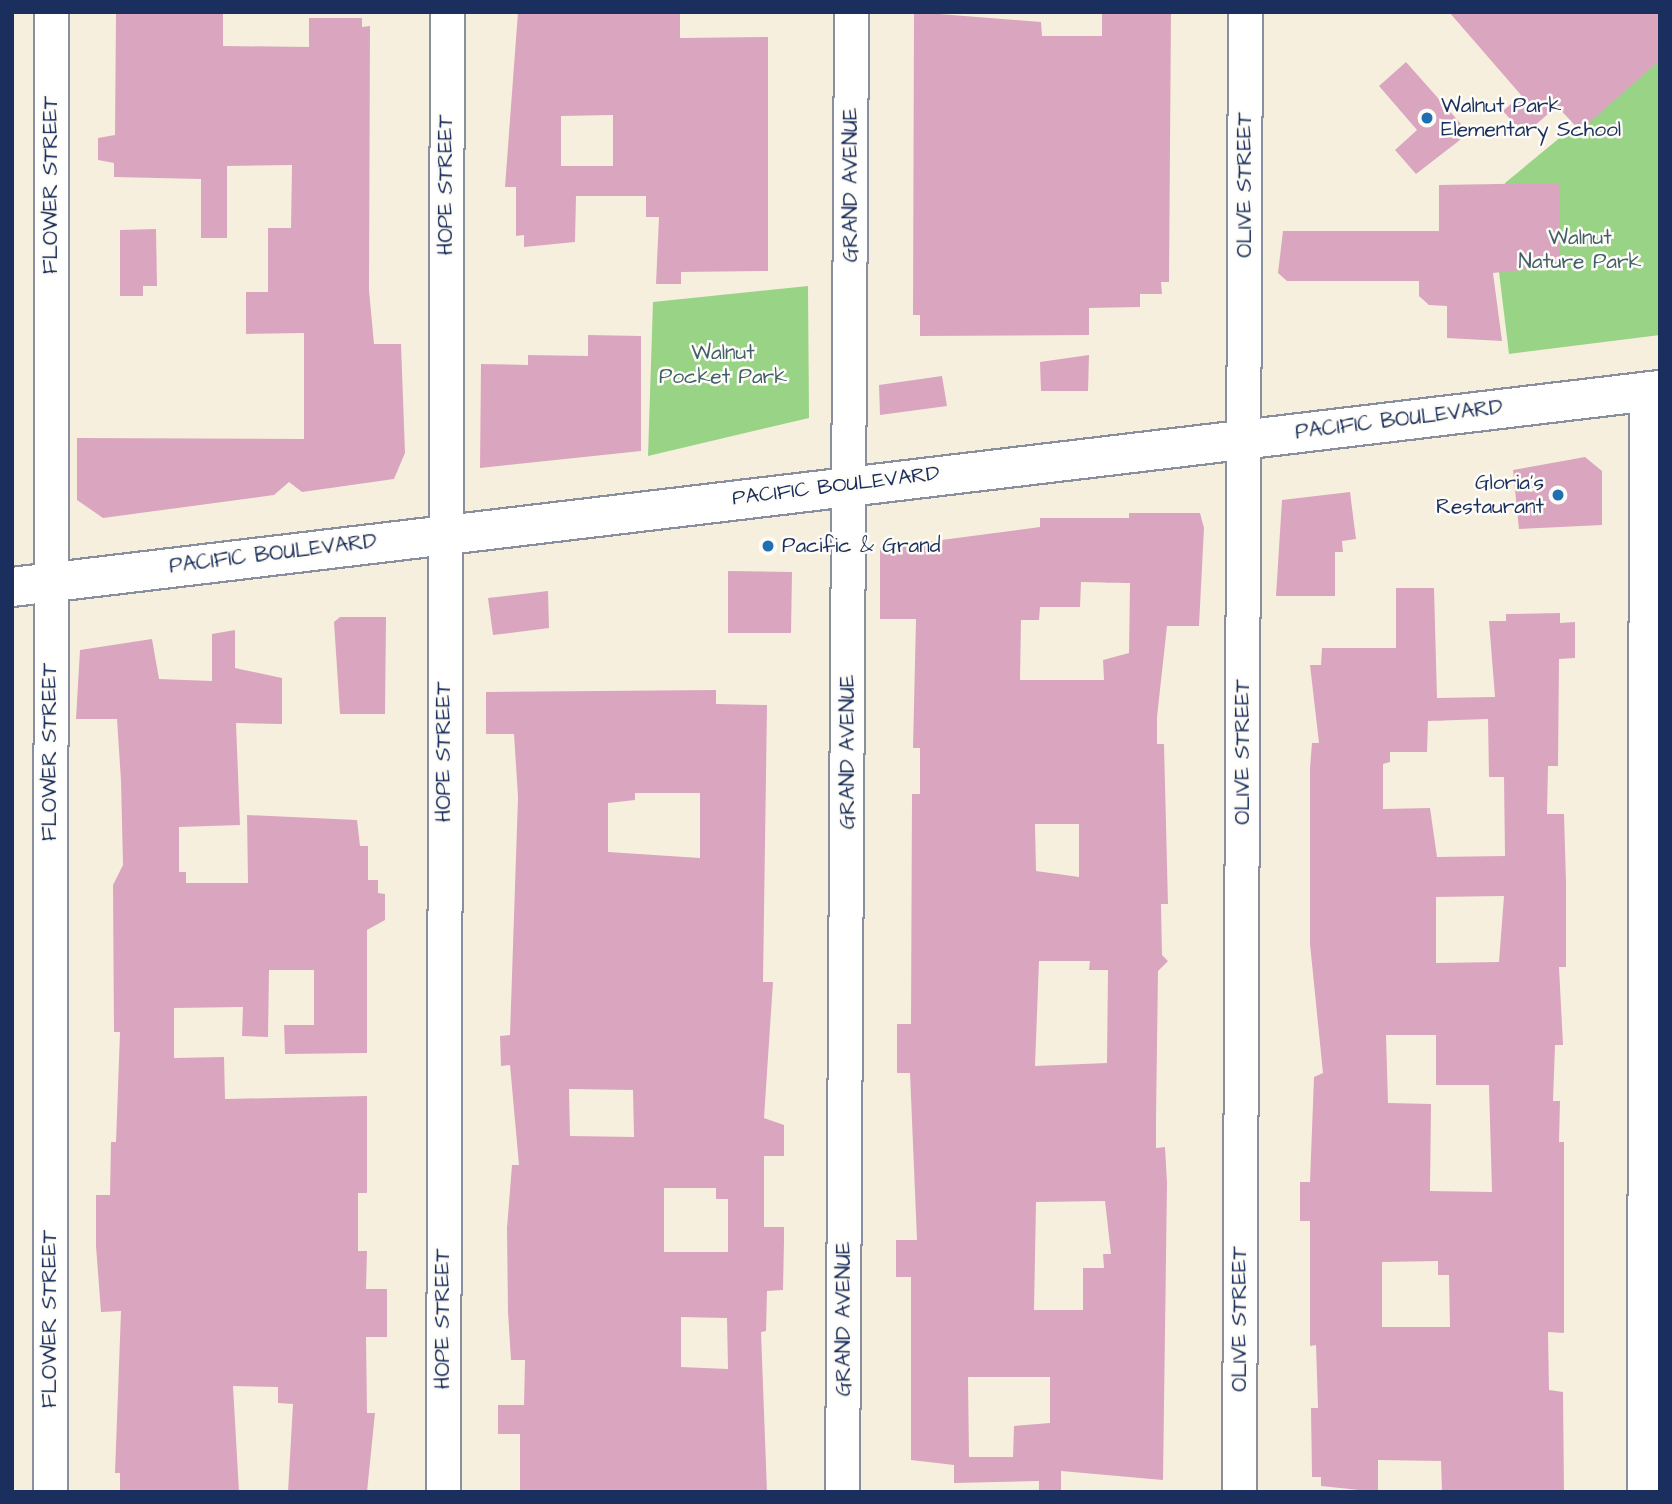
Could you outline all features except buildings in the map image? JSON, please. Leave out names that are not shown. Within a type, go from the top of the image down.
[{"type":"main road","name":"PACIFIC BOULEVARD","points":[[12,587],[850,484],[1653,390]]},
{"type":"street","name":"FLOWER STREET","points":[[50,1492],[51,12]]},
{"type":"street","name":"HOPE STREET","points":[[443,1492],[447,12]]},
{"type":"street","name":"GRAND AVENUE","points":[[842,1492],[852,12]]},
{"type":"street","name":"OLIVE STREET","points":[[1239,1492],[1245,12]]},
{"type":"street","points":[[1644,1492],[1653,390]]},
{"type":"green space","name":"Walnut Nature Park","points":[[1660,55],[1660,335],[1509,354],[1498,264],[1505,183]]},
{"type":"green space","name":"Walnut Pocket Park","points":[[808,286],[809,418],[648,456],[653,302]]},
{"type":"place","name":"Walnut Park Elementary School","points":[[1427,118]]},
{"type":"place","name":"Gloria's Restaurant","points":[[1558,495]]},
{"type":"place","name":"Pacific & Grand","points":[[768,546]]}]
